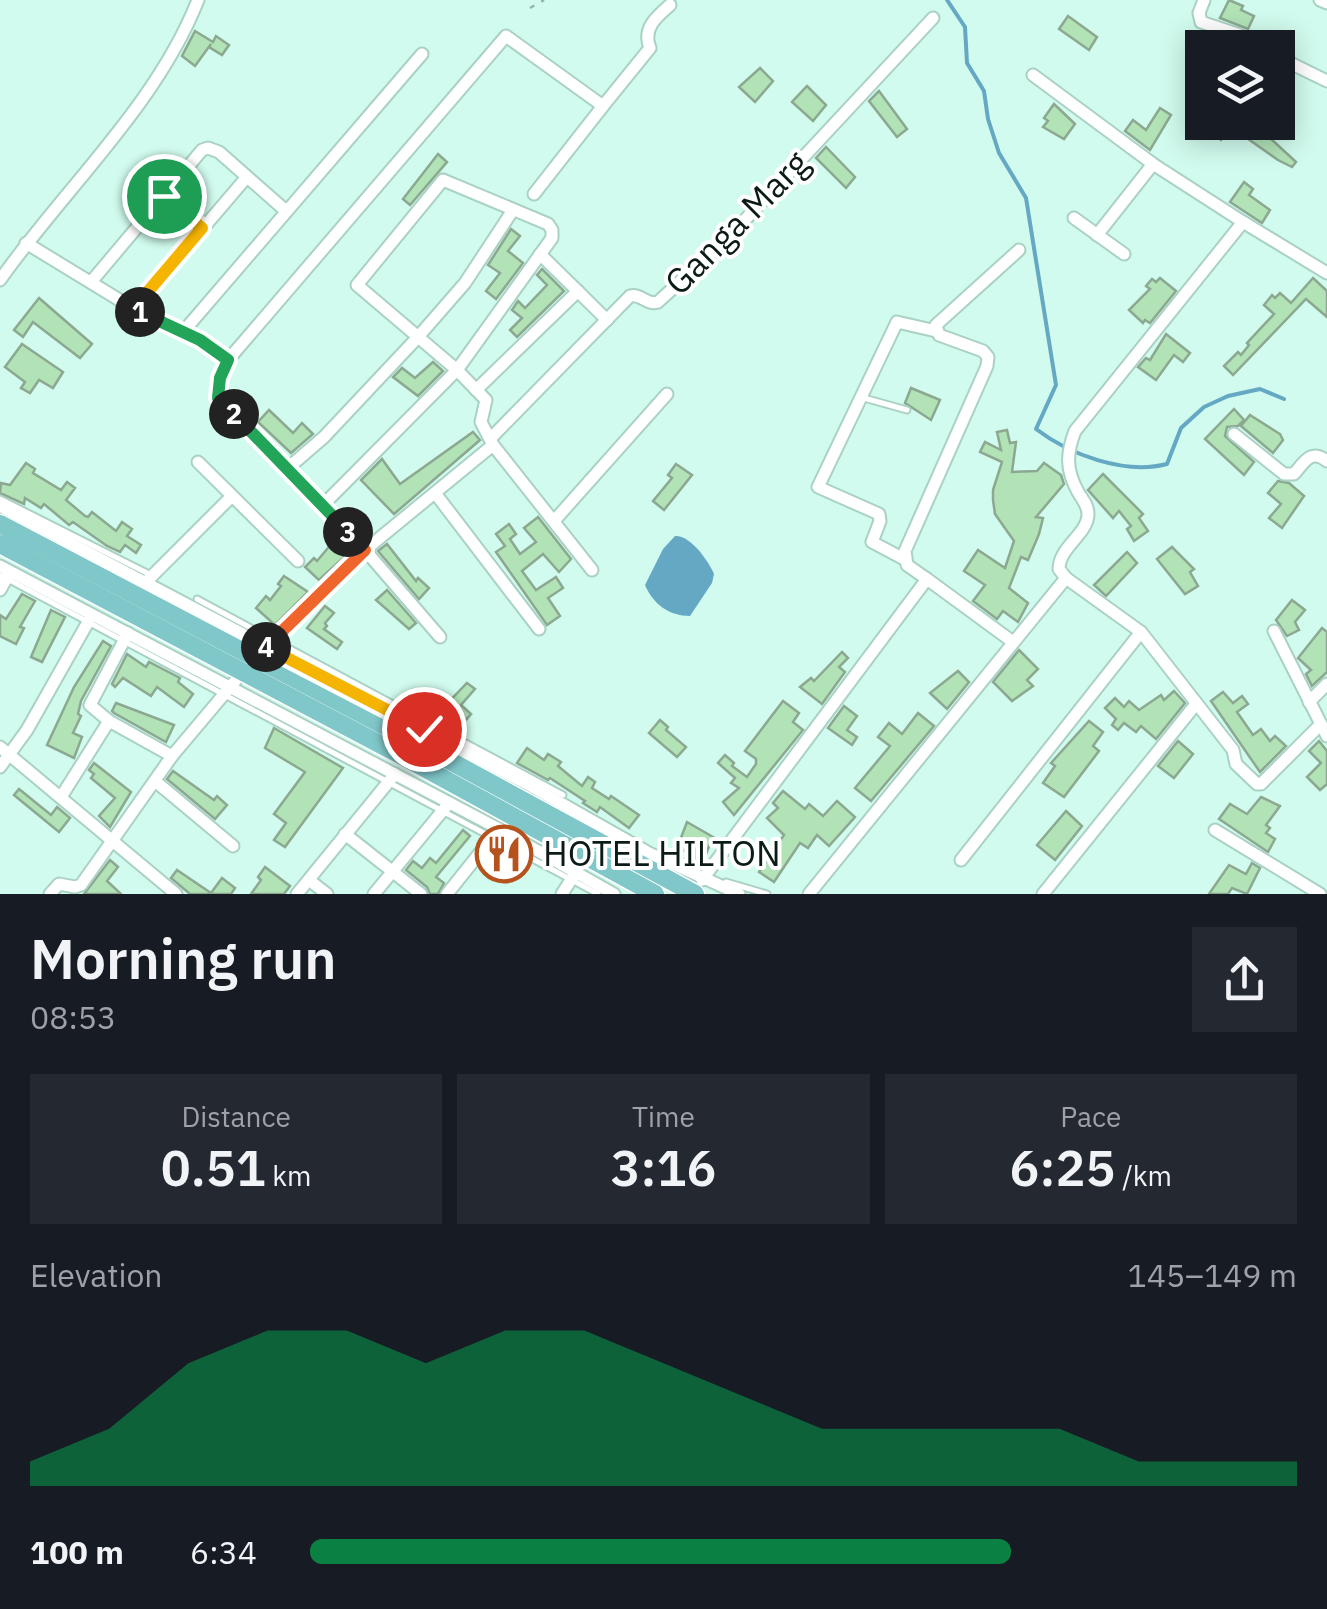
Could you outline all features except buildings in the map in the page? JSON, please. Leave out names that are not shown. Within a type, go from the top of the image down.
[{"type":"main road","points":[[0,524],[260,654],[640,874],[701,883]]},
{"type":"main road","points":[[0,544],[260,654]]},
{"type":"main road","points":[[640,874],[655,894]]},
{"type":"street","points":[[0,280],[159,74],[188,26],[198,0]]},
{"type":"street","points":[[1204,0],[1199,13],[1201,22],[1225,30]]},
{"type":"street","points":[[1320,0],[1327,3]]},
{"type":"street","points":[[534,194],[650,48],[648,28],[670,5]]},
{"type":"street","name":"Ganga Marg","points":[[50,894],[59,884],[81,885],[172,756],[260,654],[365,550],[491,442],[630,296],[655,304],[729,237],[933,18]]},
{"type":"street","points":[[440,637],[365,550],[218,398],[220,378],[228,360],[506,36],[603,106]]},
{"type":"street","points":[[183,332],[422,54]]},
{"type":"street","points":[[1295,65],[1327,81]]},
{"type":"street","points":[[1034,75],[1152,164],[1327,274]]},
{"type":"street","points":[[91,282],[202,150],[219,152],[286,211]]},
{"type":"street","points":[[1097,234],[1152,164]]},
{"type":"street","points":[[134,308],[246,178]]},
{"type":"street","points":[[322,506],[457,370],[552,238],[548,224],[442,180],[357,284],[457,370],[486,400],[481,422],[491,442],[592,570]]},
{"type":"street","points":[[164,196],[202,228]]},
{"type":"street","points":[[286,469],[324,436],[418,337],[465,283],[513,210]]},
{"type":"street","points":[[1074,218],[1124,254]]},
{"type":"street","points":[[1243,222],[1075,431],[1066,461],[1088,508],[1088,520],[1060,558],[1059,569],[1141,632],[1233,750],[1240,770],[1257,784],[1324,730],[1274,631]]},
{"type":"street","points":[[26,243],[228,360]]},
{"type":"street","points":[[936,331],[939,320],[1019,250]]},
{"type":"street","points":[[540,254],[607,320]]},
{"type":"street","points":[[476,390],[578,291]]},
{"type":"street","points":[[904,559],[988,357],[983,351],[936,331],[897,322],[818,488],[879,514],[872,542],[904,559],[1013,642]]},
{"type":"street","points":[[554,522],[667,394]]},
{"type":"street","points":[[1234,434],[1284,474],[1294,474],[1310,455],[1327,460]]},
{"type":"street","points":[[198,462],[298,562]]},
{"type":"street","points":[[435,492],[539,629]]},
{"type":"street","points":[[148,579],[232,496]]},
{"type":"street","points":[[0,503],[148,579],[260,654],[529,785],[640,874]]},
{"type":"street","points":[[0,590],[4,573],[614,894]]},
{"type":"street","points":[[808,894],[1066,578]]},
{"type":"street","points":[[739,894],[701,883],[926,579]]},
{"type":"street","points":[[0,767],[4,751],[26,730],[90,619]]},
{"type":"street","points":[[960,860],[1141,632]]},
{"type":"street","points":[[126,637],[90,705],[109,721],[172,756]]},
{"type":"street","points":[[1310,702],[1327,684]]},
{"type":"street","points":[[1043,894],[1196,704]]},
{"type":"street","points":[[60,797],[109,721]]},
{"type":"street","points":[[4,751],[176,894]]},
{"type":"street","points":[[297,894],[392,777]]},
{"type":"street","points":[[155,781],[233,846]]},
{"type":"street","points":[[374,894],[446,806]]},
{"type":"street","points":[[1215,830],[1320,894]]},
{"type":"street","points":[[447,894],[496,832]]},
{"type":"street","points":[[345,834],[421,894]]},
{"type":"street","points":[[562,894],[574,876]]},
{"type":"street","points":[[309,880],[327,894]]},
{"type":"lane","points":[[861,397],[907,410]]},
{"type":"lane","points":[[198,599],[260,654],[563,795]]},
{"type":"lane","points":[[665,852],[701,883],[767,894]]},
{"type":"lane","points":[[574,876],[598,894]]},
{"type":"path","points":[[530,8],[544,0]]},
{"type":"water","points":[[675,536],[692,544],[714,574],[690,616],[663,608],[645,585],[663,549]]},
{"type":"waterway","points":[[947,0],[965,27],[967,63],[984,91],[999,153],[1026,198],[1056,385],[1036,429],[1065,447],[1098,460],[1151,467],[1167,464],[1181,428],[1204,407],[1228,396],[1260,389],[1284,399]]},
{"type":"place","name":"HOTEL HILTON","points":[[504,854]]},
{"type":"route","points":[[164,196],[202,228],[134,308],[200,340],[228,360],[220,378],[218,398],[365,550],[266,647],[424,729]]}]
